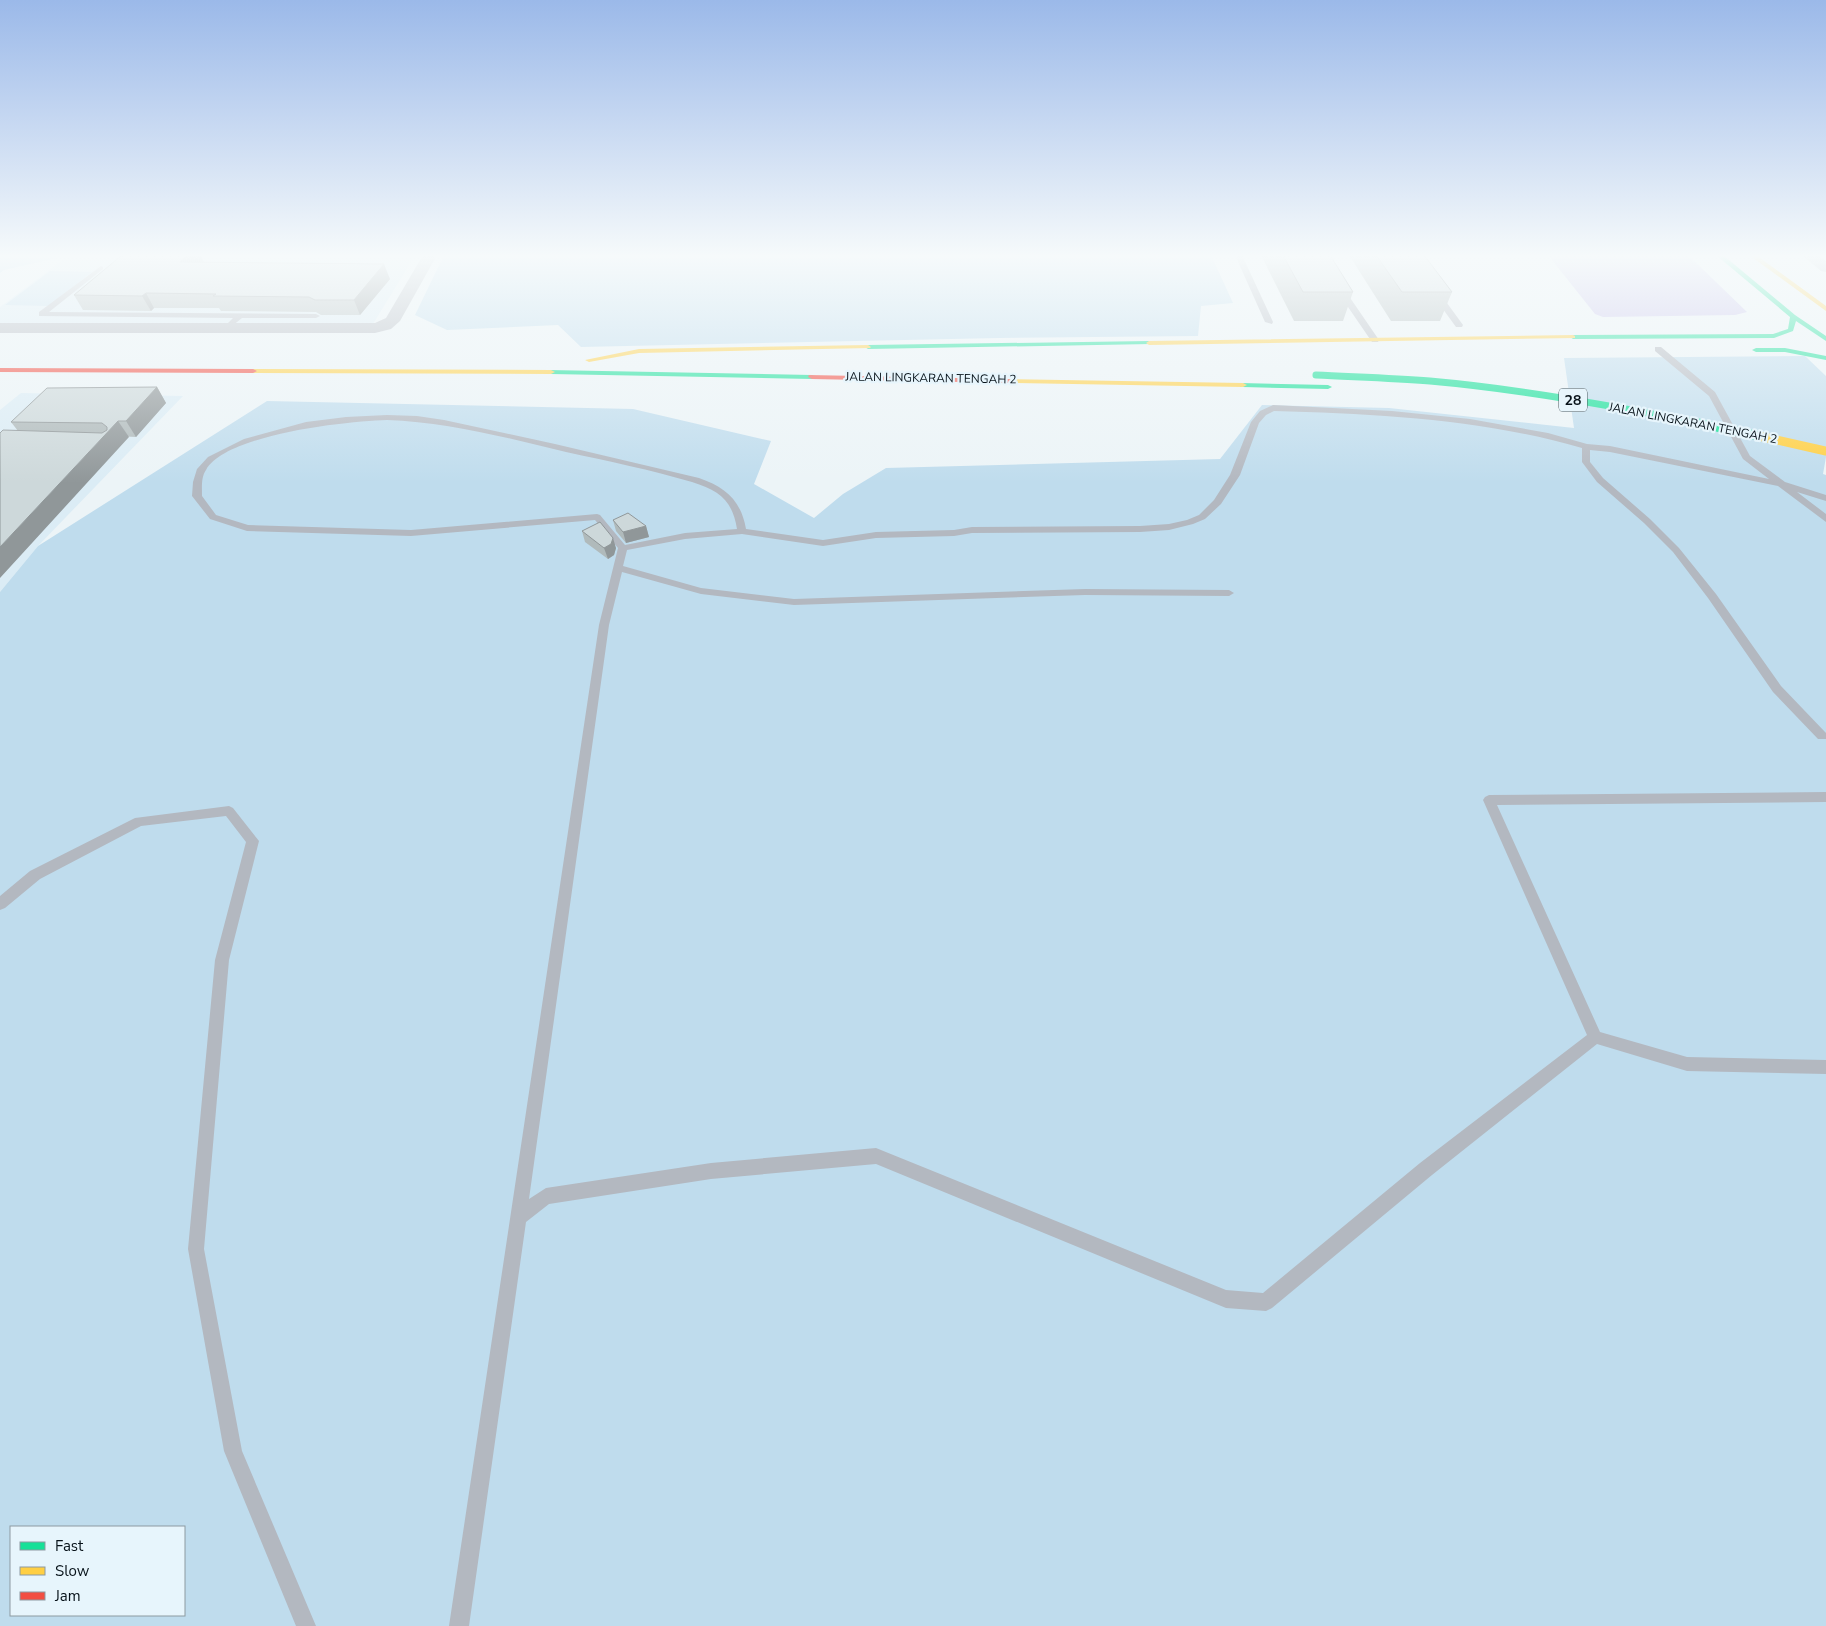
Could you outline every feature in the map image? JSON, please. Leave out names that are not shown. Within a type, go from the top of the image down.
[{"type":"highway","points":[[687,362],[582,360],[639,351],[712,349],[1759,337],[1774,336],[1789,331]]},
{"type":"highway","points":[[1813,331],[1826,340]]},
{"type":"highway","points":[[1375,340],[1380,346],[1398,351]]},
{"type":"highway","points":[[1654,349],[1678,349]]},
{"type":"highway","points":[[1746,350],[1785,350],[1826,358]]},
{"type":"highway","points":[[24,358],[62,358]]},
{"type":"highway","name":"JALAN LINGKARAN TENGAH 2","points":[[0,370],[586,372],[1346,388]]},
{"type":"highway","name":"JALAN LINGKARAN TENGAH 2","points":[[1311,375],[1428,381],[1520,391],[1643,411],[1748,432],[1826,451]]},
{"type":"highway","name":"JALAN LINGKARAN TENGAH 2","points":[[1614,418],[1752,445],[1826,462]]},
{"type":"lane","points":[[1369,331],[1375,340]]},
{"type":"lane","points":[[1654,349],[1712,394],[1746,457],[1826,519]]},
{"type":"lane","points":[[623,548],[685,536],[742,531],[823,542],[893,534],[954,533],[972,530],[1140,529],[1184,524],[1202,517],[1218,502],[1235,475],[1255,422],[1262,413],[1273,408],[1406,413],[1528,430],[1586,447],[1610,449],[1780,484],[1826,498]]},
{"type":"lane","points":[[623,548],[597,517],[411,533],[247,528],[213,517],[197,496],[197,476],[206,462],[223,451],[269,434],[305,425],[349,419],[406,418],[444,422],[692,479],[716,488],[728,496],[739,510],[742,531]]},
{"type":"lane","points":[[1586,447],[1586,462],[1600,480],[1647,521],[1676,550],[1712,596],[1777,689],[1825,737]]},
{"type":"lane","points":[[459,1626],[604,625],[623,548]]},
{"type":"lane","points":[[618,568],[701,591],[794,602],[1085,592],[1229,593]]},
{"type":"lane","points":[[1826,797],[1489,800],[1595,1036],[1687,1064],[1826,1067]]},
{"type":"lane","points":[[0,904],[35,875],[139,822],[228,811],[253,841],[222,960],[196,1249],[233,1451],[306,1626]]},
{"type":"lane","points":[[517,1218],[546,1196],[711,1171],[876,1156],[1226,1299],[1266,1302],[1426,1169],[1595,1036]]},
{"type":"shaded area","points":[[564,331],[1199,331],[1198,336],[999,338],[581,347]]},
{"type":"shaded area","points":[[1805,356],[1826,376],[1826,457],[1823,474],[1826,475],[1826,1626],[0,1626],[0,592],[38,546],[267,401],[633,409],[771,441],[754,484],[814,518],[843,494],[886,468],[1220,459],[1262,405],[1389,408],[1574,428],[1564,358]]},
{"type":"shaded area","points":[[21,393],[183,396],[38,546],[0,592],[0,410]]},
{"type":"building","points":[[157,387],[126,421],[118,421],[0,547],[0,433],[3,430],[102,433],[107,430],[107,427],[102,423],[11,422],[47,388]]},
{"type":"building","points":[[628,513],[646,526],[623,532],[613,520]]},
{"type":"building","points":[[600,522],[613,538],[611,544],[604,548],[582,531]]},
{"type":"traffic: fast","points":[[1573,337],[1774,336],[1789,331]]},
{"type":"traffic: fast","points":[[1814,331],[1826,339]]},
{"type":"traffic: fast","points":[[868,347],[1149,343]]},
{"type":"traffic: fast","points":[[1756,350],[1785,350],[1826,358]]},
{"type":"traffic: fast","points":[[551,372],[812,377]]},
{"type":"traffic: fast","points":[[1316,375],[1430,381],[1512,390],[1636,411],[1759,436]]},
{"type":"traffic: fast","points":[[1243,385],[1328,387]]},
{"type":"traffic: slow","points":[[1149,343],[1573,337]]},
{"type":"traffic: slow","points":[[589,360],[639,351],[868,347]]},
{"type":"traffic: slow","points":[[253,371],[551,372]]},
{"type":"traffic: slow","points":[[1009,381],[1243,385]]},
{"type":"traffic: slow","points":[[1759,436],[1826,451]]},
{"type":"traffic: jam","points":[[0,370],[253,371]]},
{"type":"traffic: jam","points":[[812,377],[1009,381]]}]
